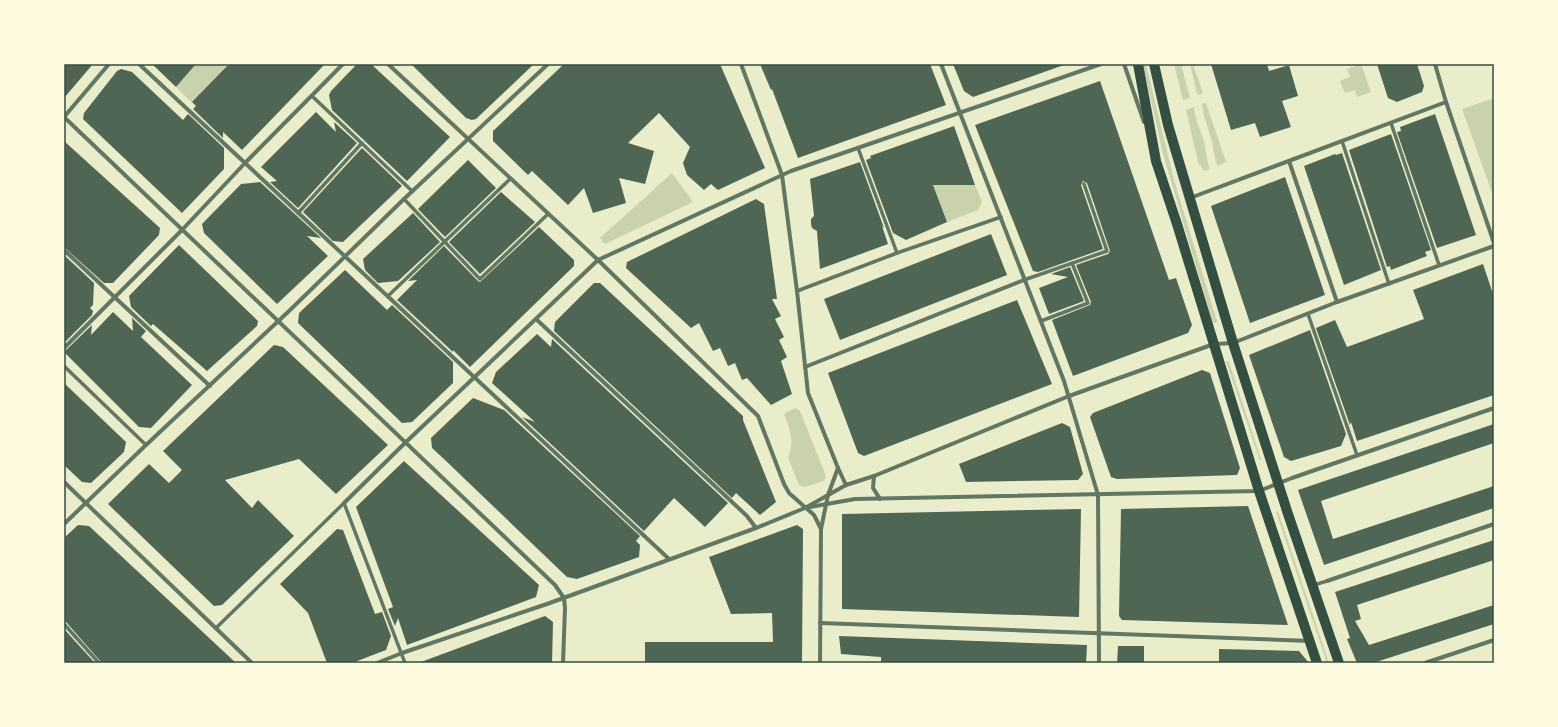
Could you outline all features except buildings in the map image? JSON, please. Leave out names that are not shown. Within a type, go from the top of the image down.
[{"type":"main road","points":[[1138,64],[1156,161],[1259,492],[1317,663]]},
{"type":"main road","points":[[1154,64],[1168,125],[1233,344],[1339,663]]},
{"type":"street","points":[[109,64],[64,117],[554,585],[564,598],[563,663]]},
{"type":"street","points":[[139,64],[669,559]]},
{"type":"street","points":[[64,348],[182,230],[245,163],[343,64]]},
{"type":"street","points":[[388,64],[598,260],[758,416],[763,432],[789,493],[814,515],[821,529]]},
{"type":"street","points":[[64,524],[278,322],[412,191],[548,64]]},
{"type":"street","points":[[741,64],[782,174],[808,393],[846,485]]},
{"type":"street","points":[[941,64],[1069,396],[1098,495],[1099,663]]},
{"type":"street","points":[[216,628],[406,442],[598,260],[782,174],[1101,64]]},
{"type":"street","points":[[1124,64],[1151,141],[1156,161]]},
{"type":"street","points":[[1435,64],[1446,102],[1494,242]]},
{"type":"street","points":[[312,96],[412,191]]},
{"type":"street","points":[[1189,198],[1446,102]]},
{"type":"street","points":[[1391,123],[1440,265]]},
{"type":"street","points":[[1342,141],[1389,284]]},
{"type":"street","points":[[298,213],[362,143]]},
{"type":"street","points":[[858,148],[897,253]]},
{"type":"street","points":[[1289,161],[1337,302]]},
{"type":"street","points":[[388,296],[510,179]]},
{"type":"street","points":[[804,367],[1024,280],[1107,251],[1084,184]]},
{"type":"street","points":[[404,199],[480,279],[548,214]]},
{"type":"street","points":[[797,292],[897,253],[1001,217]]},
{"type":"street","points":[[377,663],[564,598],[756,528],[805,508],[846,485],[874,476],[1069,396],[1214,344],[1233,344],[1337,302],[1494,246]]},
{"type":"street","points":[[64,250],[210,386]]},
{"type":"street","points":[[1041,321],[1088,303],[1072,263]]},
{"type":"street","points":[[1308,314],[1357,455]]},
{"type":"street","points":[[536,319],[747,516],[756,528]]},
{"type":"street","points":[[64,366],[146,445]]},
{"type":"street","points":[[805,508],[851,499],[1259,492],[1279,483],[1357,455],[1494,408]]},
{"type":"street","points":[[820,663],[821,529],[828,495],[838,468]]},
{"type":"street","points":[[874,476],[874,488],[880,499]]},
{"type":"street","points":[[64,482],[252,663]]},
{"type":"street","points":[[344,502],[405,663]]},
{"type":"street","points":[[1313,586],[1494,524]]},
{"type":"street","points":[[820,623],[1310,641]]},
{"type":"street","points":[[64,624],[100,663]]},
{"type":"street","points":[[1425,663],[1494,640]]},
{"type":"green space","points":[[196,64],[224,64],[227,66],[192,103],[176,87]]},
{"type":"green space","points":[[1143,64],[1146,64],[1174,180],[1217,321],[1216,323],[1213,323],[1163,154]]},
{"type":"green space","points":[[1174,64],[1181,64],[1190,98],[1183,100]]},
{"type":"green space","points":[[1190,64],[1193,64],[1203,93],[1198,95],[1197,93]]},
{"type":"green space","points":[[1361,64],[1371,92],[1357,97],[1355,90],[1345,93],[1340,81],[1350,77],[1347,69]]},
{"type":"green space","points":[[1494,98],[1494,198],[1462,109]]},
{"type":"green space","points":[[1206,103],[1226,162],[1218,166],[1204,117],[1202,104]]},
{"type":"green space","points":[[1194,107],[1210,169],[1204,171],[1200,164],[1199,166],[1186,110]]},
{"type":"green space","points":[[672,173],[693,202],[605,244],[600,238]]},
{"type":"green space","points":[[933,185],[975,185],[982,202],[978,210],[947,222]]},
{"type":"green space","points":[[1226,362],[1229,362],[1261,459],[1260,461]]},
{"type":"green space","points":[[795,408],[800,411],[826,476],[824,481],[804,487],[799,485],[788,458],[791,447],[791,436],[784,414]]},
{"type":"green space","points":[[1278,511],[1329,663],[1327,663],[1276,512]]}]
